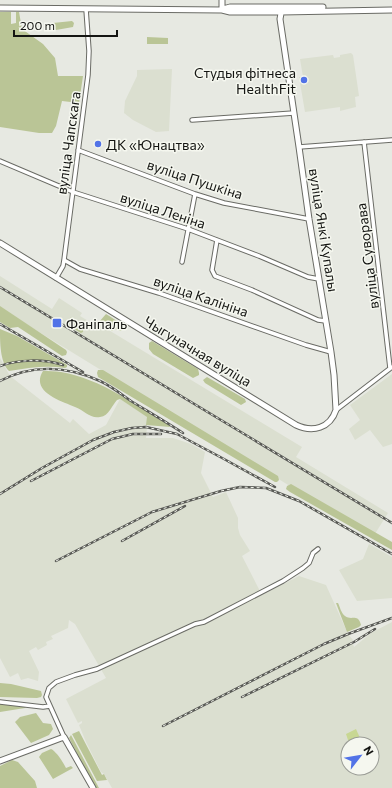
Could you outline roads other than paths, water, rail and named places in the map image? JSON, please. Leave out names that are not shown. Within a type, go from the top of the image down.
[{"type":"street","points":[[222,0],[222,10]]},
{"type":"street","points":[[0,8],[222,10],[230,12],[392,6]]},
{"type":"street","name":"вуліца Чапскага","points":[[56,278],[63,266],[84,113],[89,63],[89,39],[86,9]]},
{"type":"street","points":[[281,10],[392,10]]},
{"type":"street","name":"вуліца Янкі Купалы","points":[[281,10],[280,18],[300,147],[309,219],[331,352],[336,410]]},
{"type":"street","points":[[192,120],[294,113]]},
{"type":"street","points":[[300,147],[392,140]]},
{"type":"street","name":"вуліца Суворава","points":[[364,142],[391,367]]},
{"type":"street","name":"вуліца Пушкіна","points":[[78,150],[195,194],[224,203],[309,219]]},
{"type":"street","name":"вуліца Леніна","points":[[0,161],[73,192],[188,229],[259,256],[308,277],[319,279]]},
{"type":"street","points":[[182,262],[195,194]]},
{"type":"street","points":[[217,240],[212,270],[215,276],[252,290],[318,320],[326,320]]},
{"type":"street","name":"Чыгуначная вуліца","points":[[0,243],[263,405],[303,428],[312,430],[321,427],[331,419],[336,410]]},
{"type":"street","name":"вуліца Калініна","points":[[64,260],[80,269],[159,293],[306,345],[331,352]]},
{"type":"street","points":[[336,410],[391,367]]},
{"type":"street","points":[[92,788],[64,737],[46,697],[49,688],[56,682],[75,675],[97,670],[195,624],[204,622],[283,581],[309,563],[313,553],[318,549]]},
{"type":"street","points":[[0,702],[43,707],[50,706]]},
{"type":"street","points":[[0,761],[64,737]]},
{"type":"railway","points":[[0,287],[392,523]]},
{"type":"railway","points":[[0,324],[83,372]]},
{"type":"railway","points":[[0,366],[23,361],[40,361],[63,365]]},
{"type":"railway","points":[[0,381],[24,372],[37,370],[50,369],[75,372],[108,385],[183,433]]},
{"type":"railway","points":[[0,494],[42,468],[93,440],[114,432],[146,427],[177,434],[275,487]]},
{"type":"railway","points":[[31,481],[112,439],[133,434],[161,434]]},
{"type":"railway","points":[[56,561],[152,512],[221,491],[240,487],[266,488],[299,501],[392,554]]},
{"type":"railway","points":[[122,541],[185,506]]},
{"type":"railway","points":[[163,726],[324,644],[392,618]]},
{"type":"railway","points":[[242,697],[354,642],[375,629]]},
{"type":"place","name":"Студыя фітнеса HealthFit","points":[[304,80]]},
{"type":"place","name":"ДК «Юнацтва»","points":[[98,144]]},
{"type":"place","name":"Фаніпаль","points":[[57,323]]}]
